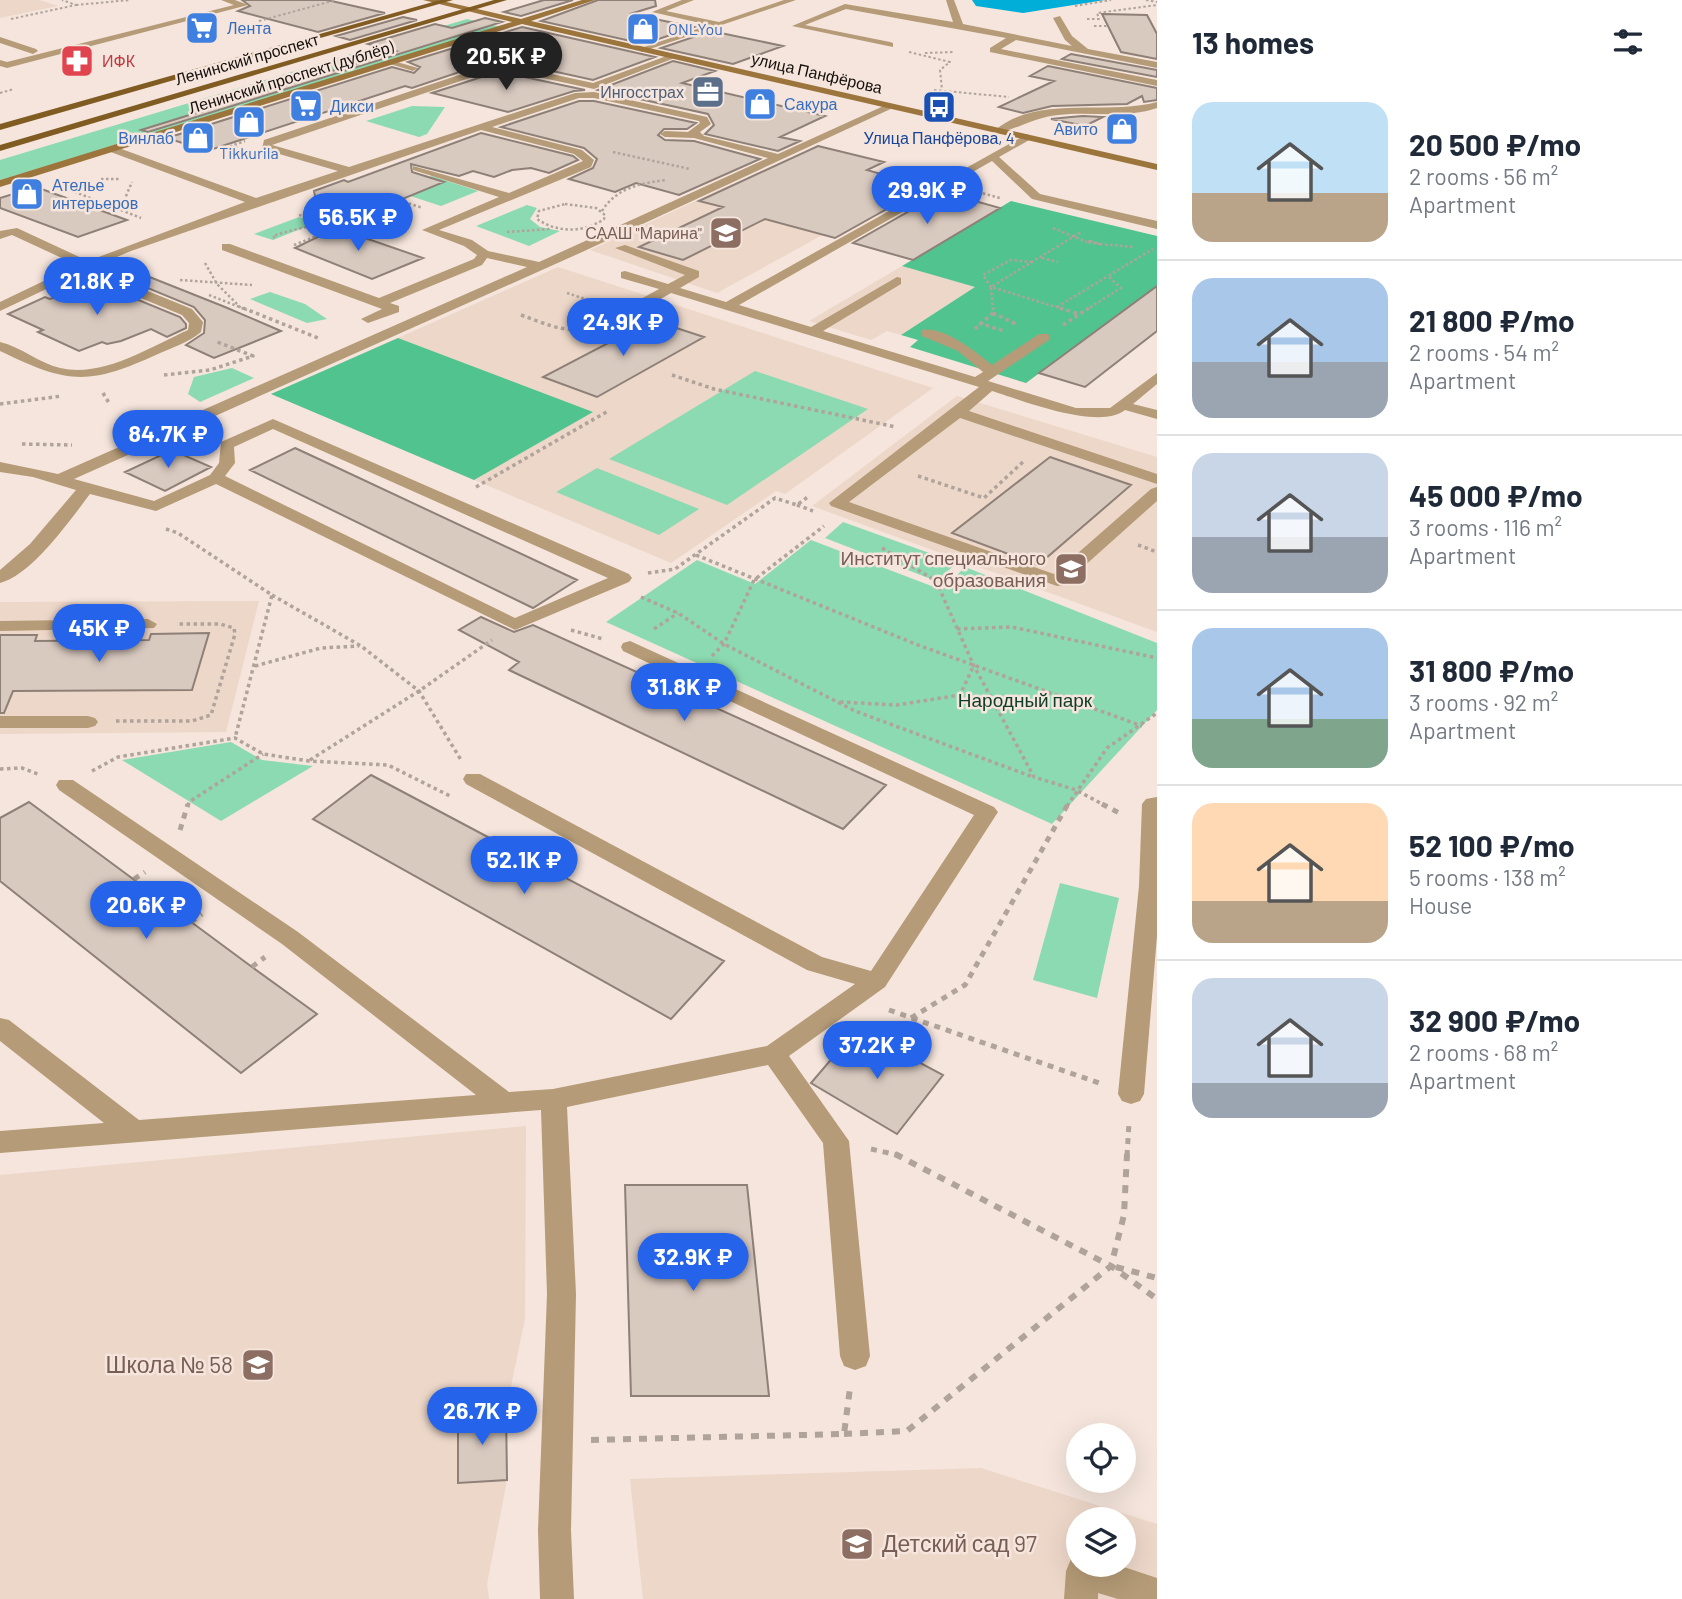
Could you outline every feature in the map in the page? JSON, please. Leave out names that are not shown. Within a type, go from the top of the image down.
[{"type":"main road","name":"Ленинский проспект","points":[[0,148],[503,0]]},
{"type":"main road","name":"Ленинский проспект","points":[[0,127],[444,1]]},
{"type":"street","name":"улица Панфёрова","points":[[427,0],[444,1],[470,10],[1157,167]]},
{"type":"street","name":"Ленинский проспект (дублёр)","points":[[0,184],[591,0]]},
{"type":"lane","points":[[0,63],[7,65],[244,5],[225,0]]},
{"type":"lane","points":[[690,0],[656,12],[719,25]]},
{"type":"lane","points":[[644,50],[792,0]]},
{"type":"lane","points":[[950,0],[959,26]]},
{"type":"lane","points":[[890,45],[796,26],[845,6],[1157,65]]},
{"type":"lane","points":[[822,15],[845,20]]},
{"type":"lane","points":[[1057,18],[1068,37],[1085,51]]},
{"type":"lane","points":[[1014,37],[993,50],[1157,80]]},
{"type":"lane","points":[[0,40],[33,51]]},
{"type":"lane","points":[[350,171],[266,147],[268,142],[282,137],[455,78],[497,67],[594,86],[675,57]]},
{"type":"lane","points":[[393,62],[413,68]]},
{"type":"lane","points":[[1157,72],[1154,74],[1157,80]]},
{"type":"lane","points":[[440,75],[455,78]]},
{"type":"lane","points":[[433,86],[453,91]]},
{"type":"lane","points":[[0,307],[26,292],[175,231],[578,95],[603,97],[703,119],[706,124],[693,132],[696,135]]},
{"type":"lane","points":[[583,105],[603,97]]},
{"type":"lane","points":[[1000,130],[1017,122],[1057,111],[1142,111],[1157,105]]},
{"type":"lane","points":[[62,478],[892,106]]},
{"type":"lane","points":[[428,230],[587,165],[589,160],[578,152],[482,127]]},
{"type":"lane","points":[[665,134],[696,135],[776,157]]},
{"type":"lane","points":[[728,306],[1027,137]]},
{"type":"lane","points":[[113,149],[256,202]]},
{"type":"lane","points":[[992,156],[1036,197],[1157,225]]},
{"type":"lane","points":[[417,168],[511,197]]},
{"type":"lane","points":[[325,179],[347,186]]},
{"type":"lane","points":[[428,230],[468,243],[484,254],[540,266]]},
{"type":"lane","points":[[0,235],[13,231],[84,267],[187,313],[196,322],[194,332],[105,370],[57,372],[0,345]]},
{"type":"lane","points":[[226,247],[394,309],[368,319]]},
{"type":"lane","points":[[621,248],[695,274],[642,304]]},
{"type":"lane","points":[[379,303],[478,262],[484,254]]},
{"type":"lane","points":[[625,275],[812,332],[986,380],[1074,412],[1114,412],[1157,377]]},
{"type":"lane","points":[[812,332],[897,281]]},
{"type":"lane","points":[[751,329],[769,319]]},
{"type":"lane","points":[[927,333],[963,348],[986,380]]},
{"type":"lane","points":[[1044,337],[986,380],[958,412],[837,503],[1056,581],[1157,492]]},
{"type":"lane","points":[[1122,405],[1157,415]]},
{"type":"lane","points":[[958,412],[1157,479]]},
{"type":"lane","points":[[0,467],[25,469],[62,478],[86,488],[156,506],[216,478],[227,463],[226,445],[274,423],[624,578]]},
{"type":"lane","points":[[216,478],[514,625],[624,578]]},
{"type":"lane","points":[[0,578],[13,569],[50,532],[86,488]]},
{"type":"lane","points":[[0,626],[148,624]]},
{"type":"lane","points":[[0,1142],[553,1099],[774,1054],[855,999],[877,981],[987,812],[630,647]]},
{"type":"lane","points":[[0,722],[88,722]]},
{"type":"lane","points":[[472,779],[815,964],[877,981]]},
{"type":"lane","points":[[66,785],[290,938],[505,1103]]},
{"type":"lane","points":[[1131,1094],[1150,886],[1153,804],[1157,804]]},
{"type":"lane","points":[[0,1027],[132,1130]]},
{"type":"lane","points":[[774,1054],[836,1141],[855,1356]]},
{"type":"lane","points":[[553,1099],[558,1157],[562,1324],[557,1440],[557,1599]]},
{"type":"lane","points":[[1081,1599],[1083,1571],[1157,1595]]},
{"type":"path","points":[[62,0],[76,5]]},
{"type":"path","points":[[0,21],[76,5],[130,0]]},
{"type":"path","points":[[1146,0],[1157,3]]},
{"type":"path","points":[[1057,18],[1099,19],[1097,13],[1157,3]]},
{"type":"path","points":[[917,53],[950,62],[940,70],[943,90],[950,97]]},
{"type":"path","points":[[929,90],[1011,97]]},
{"type":"path","points":[[677,166],[698,172]]},
{"type":"path","points":[[93,179],[120,179]]},
{"type":"path","points":[[120,210],[133,180]]},
{"type":"path","points":[[63,187],[175,231]]},
{"type":"path","points":[[500,233],[592,226],[600,223],[605,215],[596,208],[565,204],[545,208],[536,215],[541,223],[559,228]]},
{"type":"path","points":[[290,218],[299,214],[326,223]]},
{"type":"path","points":[[991,287],[1107,214]]},
{"type":"path","points":[[261,259],[347,223]]},
{"type":"path","points":[[246,254],[278,242],[273,236],[309,224],[381,224],[415,236],[428,230]]},
{"type":"path","points":[[1100,244],[1155,248]]},
{"type":"path","points":[[226,247],[209,252],[204,262],[217,284],[241,308]]},
{"type":"path","points":[[1057,307],[1155,248]]},
{"type":"path","points":[[963,348],[979,323],[993,313],[991,287],[984,275],[1008,259],[1020,258],[1033,262]]},
{"type":"path","points":[[1041,258],[1058,262]]},
{"type":"path","points":[[1044,337],[1121,288],[1108,276]]},
{"type":"path","points":[[169,279],[193,289]]},
{"type":"path","points":[[991,287],[1079,314]]},
{"type":"path","points":[[205,293],[329,342]]},
{"type":"path","points":[[521,315],[577,332],[594,328],[625,312],[567,293]]},
{"type":"path","points":[[229,347],[237,344]]},
{"type":"path","points":[[672,374],[714,389],[901,428]]},
{"type":"path","points":[[450,501],[608,411]]},
{"type":"path","points":[[887,466],[984,498],[1045,441]]},
{"type":"path","points":[[724,644],[754,580],[834,518]]},
{"type":"path","points":[[0,769],[22,768],[66,785],[118,757],[235,738],[263,754],[309,761],[388,765],[449,797],[472,779],[419,691],[361,646],[272,595],[178,533],[166,529]]},
{"type":"path","points":[[624,578],[675,569],[696,555],[974,666],[1142,726]]},
{"type":"path","points":[[936,581],[974,666],[1034,777]]},
{"type":"path","points":[[235,738],[272,595]]},
{"type":"path","points":[[641,597],[678,613],[724,644],[867,716],[1076,790],[1152,830]]},
{"type":"path","points":[[88,722],[203,720],[215,710],[235,634],[234,628],[220,624],[148,624]]},
{"type":"path","points":[[309,761],[419,691],[514,625]]},
{"type":"path","points":[[957,629],[1012,627],[1157,658]]},
{"type":"path","points":[[254,666],[321,648],[361,646]]},
{"type":"path","points":[[837,702],[897,705],[960,695],[974,666]]},
{"type":"path","points":[[911,1018],[965,985],[1076,790],[1107,748],[1157,713]]},
{"type":"path","points":[[171,855],[189,803],[263,754]]},
{"type":"path","points":[[252,967],[260,961]]},
{"type":"path","points":[[557,1440],[907,1431],[1111,1266],[1124,1215],[1131,1094],[855,999]]},
{"type":"path","points":[[902,1156],[1111,1266],[1157,1299]]},
{"type":"path","points":[[1111,1266],[1157,1278]]},
{"type":"path","points":[[844,1434],[855,1356]]},
{"type":"shaded area","points":[[0,0],[39,0],[58,6],[0,18]]},
{"type":"shaded area","name":"СААШ \"Марина\"","points":[[732,184],[857,216],[717,293],[590,250]]},
{"type":"shaded area","points":[[902,266],[976,287],[901,335],[887,331],[871,340],[809,321]]},
{"type":"shaded area","points":[[558,267],[933,388],[785,494],[776,491],[671,563],[271,394]]},
{"type":"shaded area","name":"Институт специального образования","points":[[957,396],[1157,457],[1157,632],[812,506]]},
{"type":"shaded area","points":[[259,601],[226,732],[0,734],[0,602]]},
{"type":"shaded area","name":"Школа № 58","points":[[526,1126],[525,1319],[506,1410],[507,1480],[487,1584],[489,1599],[0,1599],[0,1175]]},
{"type":"shaded area","name":"Детский сад 97","points":[[981,1468],[1104,1507],[1066,1507],[1066,1577],[1136,1577],[1136,1517],[1157,1524],[1157,1599],[643,1599],[630,1479]]},
{"type":"green space","points":[[467,19],[501,27],[0,180],[0,160]]},
{"type":"green space","points":[[412,106],[445,107],[427,134],[419,137],[366,121]]},
{"type":"green space","points":[[432,176],[478,191],[441,206],[395,191]]},
{"type":"green space","points":[[1011,201],[1157,236],[1157,286],[1026,383],[910,347],[918,340],[901,335],[975,287],[902,266]]},
{"type":"green space","points":[[527,205],[537,208],[530,219],[540,227],[560,231],[529,246],[476,226]]},
{"type":"green space","points":[[299,217],[318,222],[273,240],[254,234]]},
{"type":"green space","points":[[270,292],[305,304],[327,319],[307,323],[250,299]]},
{"type":"green space","points":[[398,338],[593,412],[474,480],[271,394]]},
{"type":"green space","points":[[232,368],[254,378],[200,402],[188,394],[194,377]]},
{"type":"green space","points":[[755,371],[868,409],[727,505],[609,459]]},
{"type":"green space","points":[[597,468],[699,509],[659,535],[556,492]]},
{"type":"green space","points":[[843,522],[957,563],[936,581],[825,538]]},
{"type":"green space","name":"Народный парк","points":[[811,540],[942,590],[965,567],[1157,643],[1157,710],[1052,824],[606,622],[697,560],[755,584]]},
{"type":"green space","points":[[231,742],[262,760],[313,766],[221,821],[122,760]]},
{"type":"green space","points":[[1060,883],[1119,898],[1097,998],[1033,980]]},
{"type":"water","points":[[972,0],[1105,0],[1023,13],[976,6]]},
{"type":"building","points":[[242,0],[327,0],[385,13],[318,32],[238,11],[250,6]]},
{"type":"building","points":[[544,0],[573,0],[521,16],[504,12]]},
{"type":"building","points":[[598,0],[655,0],[656,6],[630,14],[694,27],[644,44],[541,21]]},
{"type":"building","points":[[1102,14],[1147,15],[1157,34],[1157,59],[1121,52]]},
{"type":"building","points":[[403,17],[417,20],[350,40],[336,36]]},
{"type":"building","points":[[485,18],[502,22],[148,132],[141,130],[396,51],[368,44],[435,24],[452,28]]},
{"type":"building","points":[[522,27],[655,57],[593,80],[507,61],[489,62],[412,88],[405,86],[207,151],[167,138],[392,67],[414,73],[420,67],[408,62]]},
{"type":"building","points":[[711,31],[783,46],[733,64],[661,48]]},
{"type":"building","points":[[1071,54],[1157,70],[1157,77],[1062,59]]},
{"type":"building","points":[[673,61],[715,71],[682,83],[825,116],[780,137],[800,141],[778,151],[705,134],[714,125],[708,114],[598,90]]},
{"type":"building","points":[[1048,66],[1157,88],[1157,100],[1144,102],[1142,96],[1127,104],[1052,106],[1023,113],[999,107],[1054,81],[1030,76]]},
{"type":"building","points":[[506,73],[585,90],[508,112],[432,93],[491,74]]},
{"type":"building","points":[[579,101],[594,101],[696,123],[687,129],[664,129],[658,135],[665,140],[694,141],[760,159],[679,195],[636,183],[615,192],[569,179],[593,168],[597,159],[584,148],[501,127]]},
{"type":"building","points":[[1103,117],[1085,126],[1051,119]]},
{"type":"building","points":[[481,133],[573,156],[578,160],[549,173],[531,168],[512,170],[494,177],[473,171],[459,176],[411,164],[412,172],[444,182],[322,232],[314,191],[344,180],[348,182]]},
{"type":"building","points":[[818,146],[884,162],[867,170],[926,187],[835,238],[765,219],[683,260],[639,247],[723,207],[699,201]]},
{"type":"building","points":[[36,187],[127,220],[78,237],[0,208],[0,198]]},
{"type":"building","points":[[943,192],[1000,208],[913,260],[853,243]]},
{"type":"building","points":[[336,228],[423,258],[372,279],[295,248]]},
{"type":"building","points":[[132,270],[281,331],[214,358],[186,345],[204,333],[205,320],[194,307],[116,275]]},
{"type":"building","points":[[97,283],[180,317],[186,328],[167,337],[151,329],[121,341],[107,344],[102,342],[79,351],[8,314],[45,297],[50,299]]},
{"type":"building","points":[[1157,286],[1157,331],[1085,387],[1039,373]]},
{"type":"building","points":[[652,320],[704,337],[597,397],[543,377]]},
{"type":"building","points":[[295,448],[577,580],[533,608],[250,470]]},
{"type":"building","points":[[172,450],[211,467],[165,491],[125,472]]},
{"type":"building","points":[[1050,457],[1131,485],[1038,565],[952,533]]},
{"type":"building","points":[[481,617],[514,632],[533,625],[886,785],[843,829],[509,670],[519,662],[459,630]]},
{"type":"building","points":[[209,633],[192,690],[13,691],[4,713],[0,713],[0,635],[37,635],[35,641],[149,640],[151,634]]},
{"type":"building","points":[[371,775],[724,961],[671,1019],[313,819]]},
{"type":"building","points":[[29,802],[317,1014],[241,1073],[0,881],[0,818]]},
{"type":"building","points":[[857,1029],[943,1075],[897,1134],[811,1083]]},
{"type":"building","points":[[625,1185],[747,1185],[769,1396],[631,1396]]},
{"type":"building","points":[[506,1410],[507,1480],[458,1483],[458,1413]]},
{"type":"place","name":"Лента","points":[[202,28]]},
{"type":"place","name":"ONLYou","points":[[643,29]]},
{"type":"place","name":"ИФК","points":[[77,61]]},
{"type":"place","name":"Ингосстрах","points":[[708,92]]},
{"type":"place","name":"Сакура","points":[[760,104]]},
{"type":"place","name":"Дикси","points":[[306,106]]},
{"type":"place","name":"Улица Панфёрова, 4","points":[[939,107]]},
{"type":"place","name":"Tikkurila","points":[[249,122]]},
{"type":"place","name":"Авито","points":[[1122,129]]},
{"type":"place","name":"Винлаб","points":[[198,138]]},
{"type":"place","name":"Ателье интерьеров","points":[[27,194]]},
{"type":"place","name":"СААШ \"Марина\"","points":[[726,233]]},
{"type":"place","name":"Институт специального образования","points":[[1071,569]]},
{"type":"place","name":"Школа № 58","points":[[258,1365]]},
{"type":"place","name":"Детский сад 97","points":[[857,1544]]}]
